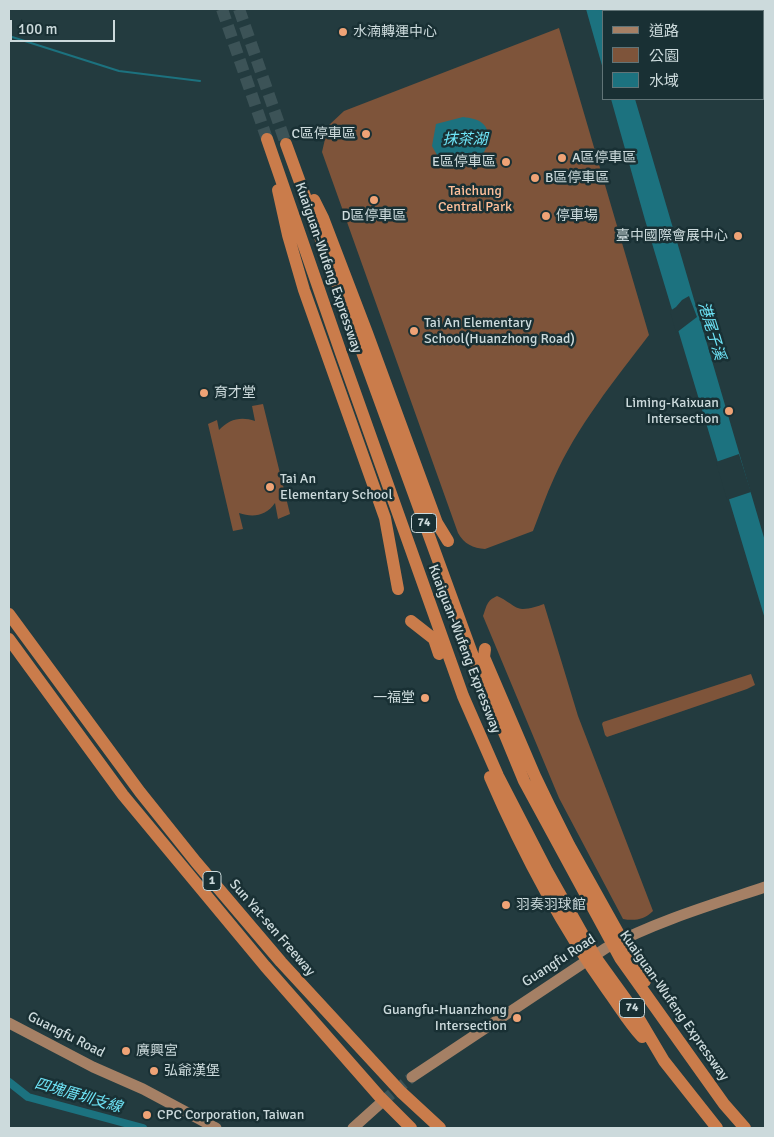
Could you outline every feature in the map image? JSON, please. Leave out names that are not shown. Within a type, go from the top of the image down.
[{"type":"highway","name":"Kuaiguan-Wufeng Expressway","points":[[398,589],[385,518],[304,290],[288,235],[267,139],[463,696],[498,776],[547,871],[596,958],[635,1012],[664,1061],[717,1128]]},
{"type":"highway","name":"Kuaiguan-Wufeng Expressway","points":[[448,541],[437,523],[323,218],[286,144],[477,666],[524,781],[620,958],[724,1104],[745,1128]]},
{"type":"highway","name":"Sun Yat-sen Freeway","points":[[9,614],[140,792],[196,862],[281,962],[401,1092],[440,1128]]},
{"type":"highway","points":[[411,621],[434,639],[453,691],[505,813],[558,912],[590,965],[637,1031],[664,1061]]},
{"type":"highway","name":"Sun Yat-sen Freeway","points":[[9,640],[123,795],[265,966],[379,1096],[411,1128]]},
{"type":"highway","points":[[485,650],[484,657],[500,695],[535,776],[569,845],[675,1035]]},
{"type":"main road","name":"Guangfu Road","points":[[412,1077],[606,948],[626,937],[686,913],[765,887]]},
{"type":"main road","name":"Guangfu Road","points":[[9,1022],[93,1067],[143,1089],[216,1128]]},
{"type":"main road","points":[[353,1128],[383,1101]]},
{"type":"green space","name":"Taichung Central Park","points":[[559,28],[649,335],[597,404],[573,441],[551,484],[533,531],[485,549],[466,543],[458,533],[322,152],[328,126],[344,111]]},
{"type":"green space","points":[[263,404],[290,514],[278,519],[275,503],[268,511],[259,515],[239,513],[243,529],[233,531],[208,424],[217,420],[219,430],[231,421],[245,419],[255,421],[252,406]]},
{"type":"green space","points":[[497,596],[520,609],[544,604],[578,716],[653,911],[642,918],[635,920],[623,919],[559,798],[483,616],[489,602]]},
{"type":"green space","points":[[751,674],[755,685],[747,689],[607,737],[605,735],[603,722]]},
{"type":"water","points":[[586,9],[608,10],[602,10],[602,65]]},
{"type":"water","points":[[611,100],[635,100],[765,541],[765,619],[645,220]]},
{"type":"water","name":"抹茶湖","points":[[463,117],[478,120],[485,126],[488,141],[484,152],[472,161],[437,155],[432,146],[436,124]]},
{"type":"pier","points":[[689,296],[697,317],[676,333],[670,311]]},
{"type":"pier","points":[[739,454],[751,492],[727,500],[716,462]]},
{"type":"waterway","points":[[9,36],[119,71],[200,81]]},
{"type":"waterway","name":"四塊厝圳支線","points":[[9,1082],[28,1097],[143,1128]]},
{"type":"tunnel","points":[[222,9],[267,139]]},
{"type":"tunnel","points":[[239,9],[286,144]]},
{"type":"tunnel","points":[[383,1101],[412,1077]]},
{"type":"place","name":"水湳轉運中心","points":[[343,32]]},
{"type":"place","name":"C區停車區","points":[[366,134]]},
{"type":"place","name":"A區停車區","points":[[562,158]]},
{"type":"place","name":"E區停車區","points":[[506,162]]},
{"type":"place","name":"B區停車區","points":[[535,178]]},
{"type":"place","name":"D區停車區","points":[[374,200]]},
{"type":"place","name":"停車場","points":[[546,216]]},
{"type":"place","name":"臺中國際會展中心","points":[[738,236]]},
{"type":"place","name":"Tai An Elementary School(Huanzhong Road)","points":[[414,331]]},
{"type":"place","name":"育才堂","points":[[204,393]]},
{"type":"place","name":"Liming-Kaixuan Intersection","points":[[729,411]]},
{"type":"place","name":"Tai An Elementary School","points":[[270,487]]},
{"type":"place","name":"一福堂","points":[[425,698]]},
{"type":"place","name":"羽奏羽球館","points":[[506,905]]},
{"type":"place","name":"Guangfu-Huanzhong Intersection","points":[[517,1018]]},
{"type":"place","name":"廣興宮","points":[[126,1051]]},
{"type":"place","name":"弘爺漢堡","points":[[154,1071]]},
{"type":"place","name":"CPC Corporation, Taiwan","points":[[147,1115]]},
{"type":"water label","name":"港尾子溪","points":[[711,331]]}]
